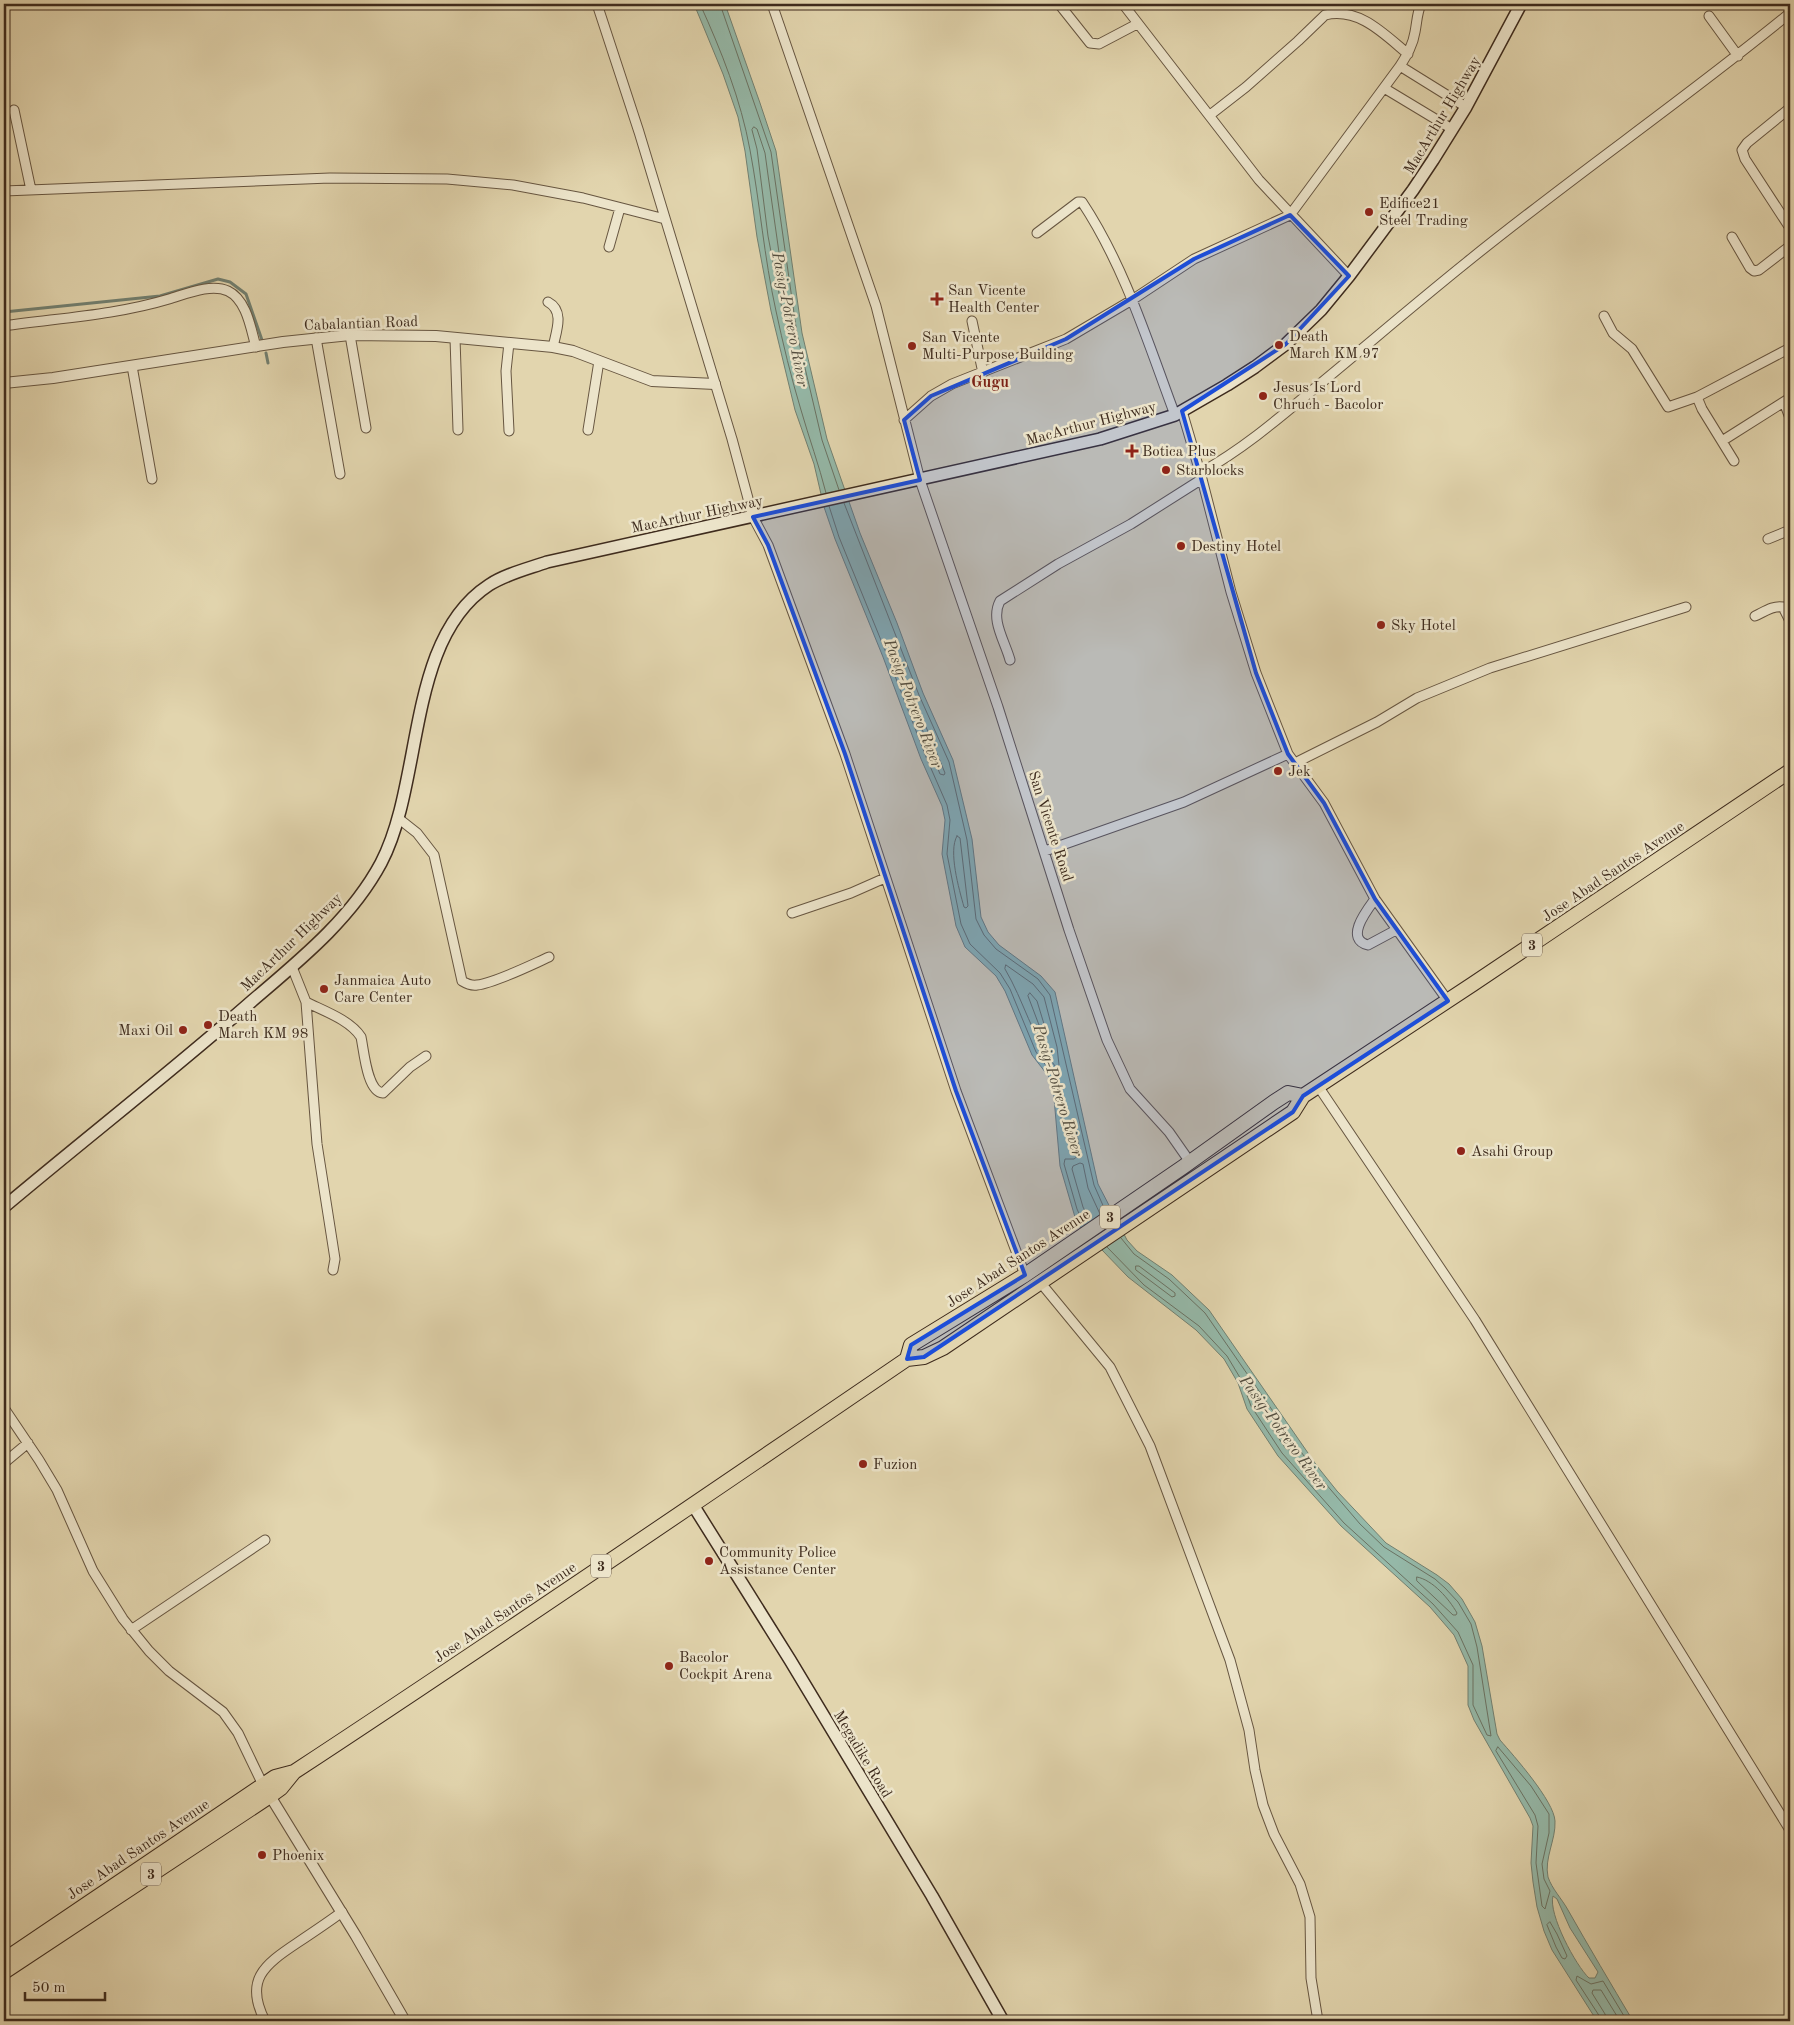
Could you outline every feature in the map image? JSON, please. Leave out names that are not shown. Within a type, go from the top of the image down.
[{"type":"highway","name":"Jose Abad Santos Avenue","points":[[4,1960],[266,1791],[281,1788],[294,1772],[502,1635],[907,1359],[924,1357],[943,1348],[1293,1112],[1303,1096],[1790,771]]},
{"type":"highway","name":"Jose Abad Santos Avenue","points":[[907,1359],[911,1345],[1038,1266],[1288,1093],[1303,1096]]},
{"type":"highway","name":"Jose Abad Santos Avenue","points":[[4,1972],[266,1791]]},
{"type":"main road","name":"MacArthur Highway","points":[[4,1206],[212,1036],[292,966],[342,919],[365,890],[382,861],[398,818],[426,685],[434,660],[451,625],[470,602],[488,586],[505,577],[546,562],[918,481],[1100,439],[1179,413],[1255,367],[1286,344],[1321,310],[1414,190],[1466,108],[1522,4]]},
{"type":"main road","name":"Megadike Road","points":[[693,1505],[790,1660],[932,1896],[1003,2021]]},
{"type":"street","points":[[596,4],[639,132],[757,516],[845,754],[956,1091],[1025,1274]]},
{"type":"street","name":"San Vicente Road","points":[[772,4],[876,306],[918,481],[1045,851],[1069,930],[1107,1040],[1130,1089],[1169,1132],[1186,1165]]},
{"type":"street","points":[[1059,4],[1090,43],[1093,44],[1099,44],[1137,24]]},
{"type":"street","points":[[1123,4],[1259,180],[1349,276]]},
{"type":"street","points":[[904,420],[931,396],[952,384],[1066,339],[1132,300],[1194,259],[1290,215],[1408,54],[1415,35],[1418,11],[1421,4]]},
{"type":"street","points":[[1010,660],[996,618],[996,608],[1000,601],[1058,564],[1131,524],[1272,425],[1465,263],[1738,56],[1790,12]]},
{"type":"street","points":[[1210,115],[1246,87],[1298,41],[1325,14],[1348,13],[1364,20],[1408,54]]},
{"type":"street","points":[[1709,16],[1738,56]]},
{"type":"street","points":[[1400,66],[1466,108]]},
{"type":"street","points":[[1384,88],[1452,129]]},
{"type":"street","points":[[1790,108],[1747,143],[1742,150],[1744,159],[1790,228]]},
{"type":"street","points":[[14,110],[31,190]]},
{"type":"street","points":[[4,191],[330,178],[447,179],[513,186],[583,198],[665,219]]},
{"type":"street","points":[[1037,233],[1078,202],[1082,202],[1106,242],[1179,413],[1201,476],[1226,576],[1253,664],[1288,754],[1324,803],[1375,899],[1448,1001]]},
{"type":"street","points":[[609,246],[620,208]]},
{"type":"street","points":[[1732,237],[1750,268],[1754,271],[1759,270],[1790,246]]},
{"type":"street","points":[[4,326],[142,306],[212,288],[226,290],[234,294],[242,305],[256,347]]},
{"type":"street","points":[[548,302],[555,306],[558,314],[553,347]]},
{"type":"street","points":[[1604,316],[1614,333],[1632,349],[1665,405],[1670,407],[1696,397],[1790,348]]},
{"type":"street","points":[[972,321],[983,372]]},
{"type":"street","points":[[350,335],[366,428]]},
{"type":"street","name":"Cabalantian Road","points":[[4,383],[53,378],[316,338],[350,335],[455,338],[553,347],[573,351],[652,381],[715,384]]},
{"type":"street","points":[[316,338],[340,474]]},
{"type":"street","points":[[455,338],[458,430]]},
{"type":"street","points":[[509,343],[506,371],[509,431]]},
{"type":"street","points":[[588,430],[599,361]]},
{"type":"street","points":[[132,366],[152,479]]},
{"type":"street","points":[[1696,397],[1734,461]]},
{"type":"street","points":[[1722,441],[1787,400],[1790,418]]},
{"type":"street","points":[[1768,539],[1790,530]]},
{"type":"street","points":[[1755,616],[1779,606],[1783,607],[1790,621]]},
{"type":"street","points":[[1294,763],[1377,722],[1417,698],[1490,668],[1686,607]]},
{"type":"street","points":[[1045,851],[1184,802],[1288,754]]},
{"type":"street","points":[[398,818],[417,833],[434,855],[462,981],[476,986],[490,982],[549,956]]},
{"type":"street","points":[[792,912],[851,894],[885,878]]},
{"type":"street","points":[[1375,899],[1362,916],[1358,929],[1358,938],[1362,943],[1368,945],[1396,930]]},
{"type":"street","points":[[292,966],[306,1002],[317,1144],[335,1259],[333,1270]]},
{"type":"street","points":[[306,1002],[342,1020],[358,1033],[361,1037],[370,1080],[376,1092],[383,1093],[410,1067],[426,1056]]},
{"type":"street","points":[[1318,1086],[1475,1320],[1790,1830]]},
{"type":"street","points":[[1043,1280],[1117,1378],[1150,1446],[1204,1587],[1230,1660],[1249,1730],[1263,1805],[1274,1834],[1300,1884],[1310,1917],[1312,1978],[1318,2021]]},
{"type":"street","points":[[4,1408],[57,1490],[93,1570],[131,1630],[169,1671],[223,1712],[238,1733],[266,1791],[342,1912],[405,2021]]},
{"type":"street","points":[[4,1463],[28,1443]]},
{"type":"street","points":[[131,1630],[265,1540]]},
{"type":"street","points":[[265,2021],[256,2000],[258,1982],[264,1968],[277,1956],[342,1912]]},
{"type":"highlighted area","points":[[1290,215],[1349,276],[1286,344],[1182,411],[1256,673],[1288,754],[1324,803],[1375,899],[1448,1001],[1303,1096],[1293,1112],[924,1357],[907,1359],[911,1345],[1025,1275],[956,1091],[845,754],[768,545],[753,517],[920,480],[904,420],[931,396],[1066,339],[1194,259]]},
{"type":"water","name":"Pasig-Potrero River","points":[[694,4],[725,4],[760,103],[776,151],[802,333],[827,439],[860,533],[923,693],[953,760],[972,839],[981,917],[988,932],[999,945],[1041,976],[1055,992],[1098,1184],[1127,1240],[1137,1251],[1172,1275],[1209,1310],[1317,1466],[1337,1491],[1386,1543],[1437,1575],[1449,1584],[1462,1599],[1475,1622],[1482,1646],[1497,1734],[1541,1791],[1553,1812],[1555,1828],[1547,1870],[1548,1877],[1633,2021],[1597,2021],[1552,1950],[1537,1907],[1533,1882],[1531,1863],[1533,1826],[1474,1720],[1468,1705],[1468,1666],[1454,1635],[1430,1607],[1341,1526],[1278,1456],[1247,1409],[1238,1383],[1224,1359],[1196,1330],[1128,1277],[1077,1224],[1060,1166],[1053,1087],[1049,1077],[1032,1055],[1005,991],[996,976],[965,947],[956,926],[942,854],[945,820],[942,806],[921,759],[824,507],[814,464],[795,410],[771,311],[757,237],[745,151],[738,117],[723,74]],"holes":[[[1553,1896],[1557,1899],[1570,1928],[1598,1972],[1595,1978],[1589,1978],[1584,1972],[1564,1939],[1555,1915]]]},
{"type":"waterway","points":[[4,312],[160,296],[218,279],[230,282],[246,294],[262,340]]},
{"type":"waterway","points":[[266,353],[268,363]]},
{"type":"place","name":"Edifice21 Steel Trading","points":[[1369,212]]},
{"type":"place","name":"San Vicente Health Center","points":[[937,299]]},
{"type":"place","name":"Death March KM 97","points":[[1279,345]]},
{"type":"place","name":"San Vicente Multi-Purpose Building","points":[[912,346]]},
{"type":"place","name":"Jesus Is Lord Chruch - Bacolor","points":[[1263,396]]},
{"type":"place","name":"Botica Plus","points":[[1132,451]]},
{"type":"place","name":"Starblocks","points":[[1166,470]]},
{"type":"place","name":"Destiny Hotel","points":[[1181,546]]},
{"type":"place","name":"Sky Hotel","points":[[1381,625]]},
{"type":"place","name":"Jek","points":[[1278,771]]},
{"type":"place","name":"Janmaica Auto Care Center","points":[[324,989]]},
{"type":"place","name":"Death March KM 98","points":[[208,1025]]},
{"type":"place","name":"Maxi Oil","points":[[183,1030]]},
{"type":"place","name":"Asahi Group","points":[[1461,1151]]},
{"type":"place","name":"Fuzion","points":[[863,1464]]},
{"type":"place","name":"Community Police Assistance Center","points":[[709,1561]]},
{"type":"place","name":"Bacolor Cockpit Arena","points":[[669,1666]]},
{"type":"place","name":"Phoenix","points":[[262,1855]]},
{"type":"district","name":"Gugu","points":[[990,381]]}]
